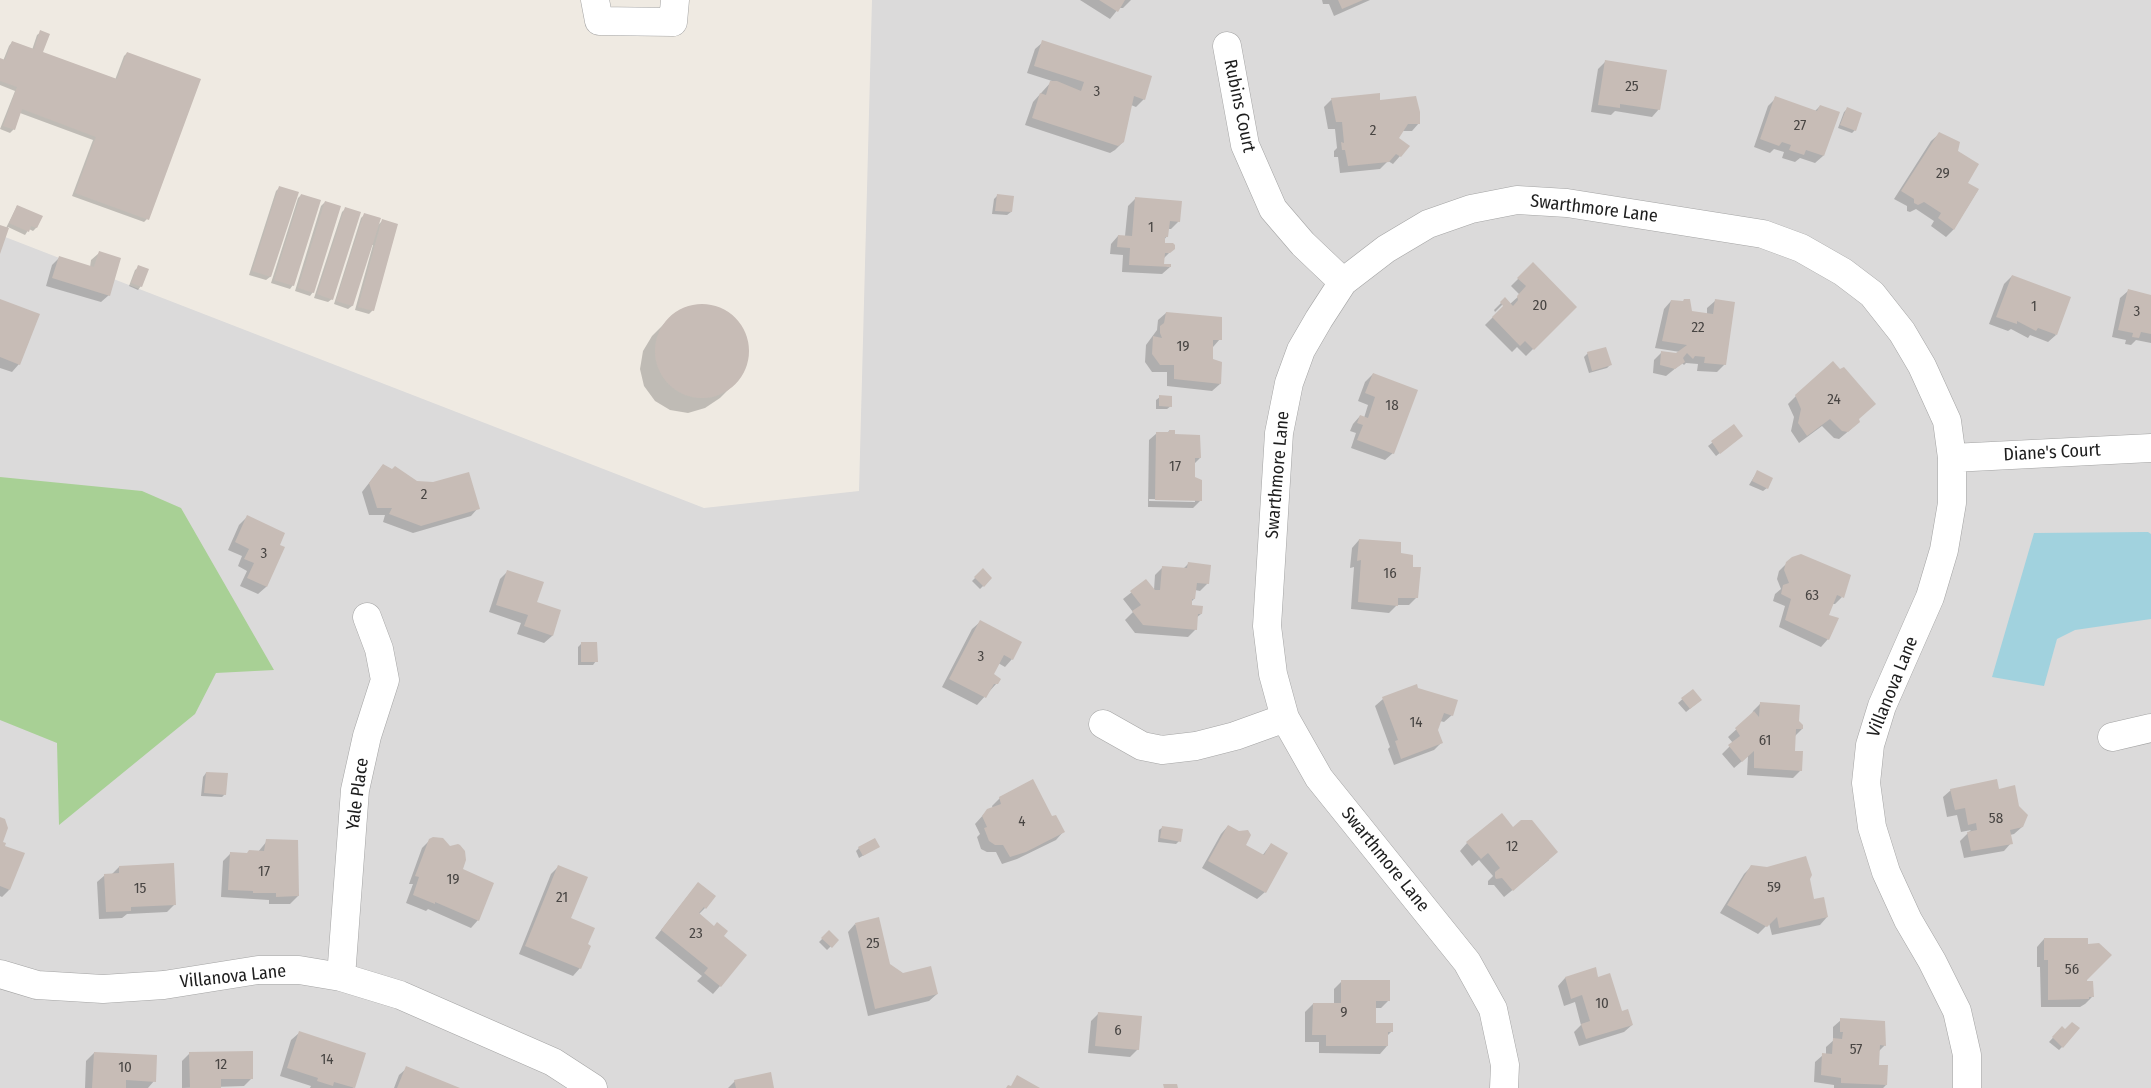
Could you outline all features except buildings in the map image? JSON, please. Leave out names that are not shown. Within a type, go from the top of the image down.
[{"type":"street","points":[[595,0],[599,21],[673,22],[675,0]]},
{"type":"street","name":"Rubins Court","points":[[1227,46],[1245,144],[1273,209],[1303,244],[1343,282]]},
{"type":"street","name":"Swarthmore Lane","points":[[1504,1088],[1505,1064],[1492,1008],[1467,962],[1319,778],[1285,718],[1273,674],[1267,626],[1279,433],[1289,383],[1301,350],[1343,282],[1386,249],[1428,224],[1471,209],[1517,200],[1567,203],[1763,234],[1801,248],[1843,272],[1872,294],[1902,332],[1922,366]]},
{"type":"street","name":"Villanova Lane","points":[[1922,366],[1947,421],[1952,458],[1952,503],[1944,550],[1930,597],[1882,706],[1870,746],[1866,783],[1872,827],[1886,872],[1908,920],[1932,961],[1957,1011],[1967,1055],[1966,1088]]},
{"type":"street","name":"Diane's Court","points":[[1952,458],[2151,448]]},
{"type":"street","name":"Yale Place","points":[[341,977],[356,790],[367,736],[385,680],[379,649],[367,617]]},
{"type":"street","points":[[1104,724],[1142,746],[1162,750],[1196,746],[1235,736],[1285,718]]},
{"type":"street","points":[[2112,737],[2151,728]]},
{"type":"street","name":"Villanova Lane","points":[[0,974],[37,985],[103,989],[164,984],[258,970],[299,970],[341,977],[400,995],[553,1062],[593,1088]]},
{"type":"shaded area","points":[[872,0],[2151,0],[2151,1088],[0,1088],[0,235],[704,508],[859,491]]},
{"type":"green space","points":[[0,477],[142,491],[181,508],[274,670],[216,673],[195,714],[59,825],[57,743],[0,720]]},
{"type":"water","points":[[2148,532],[2151,534],[2151,619],[2075,630],[2057,639],[2044,686],[1992,677],[2034,533]]}]
